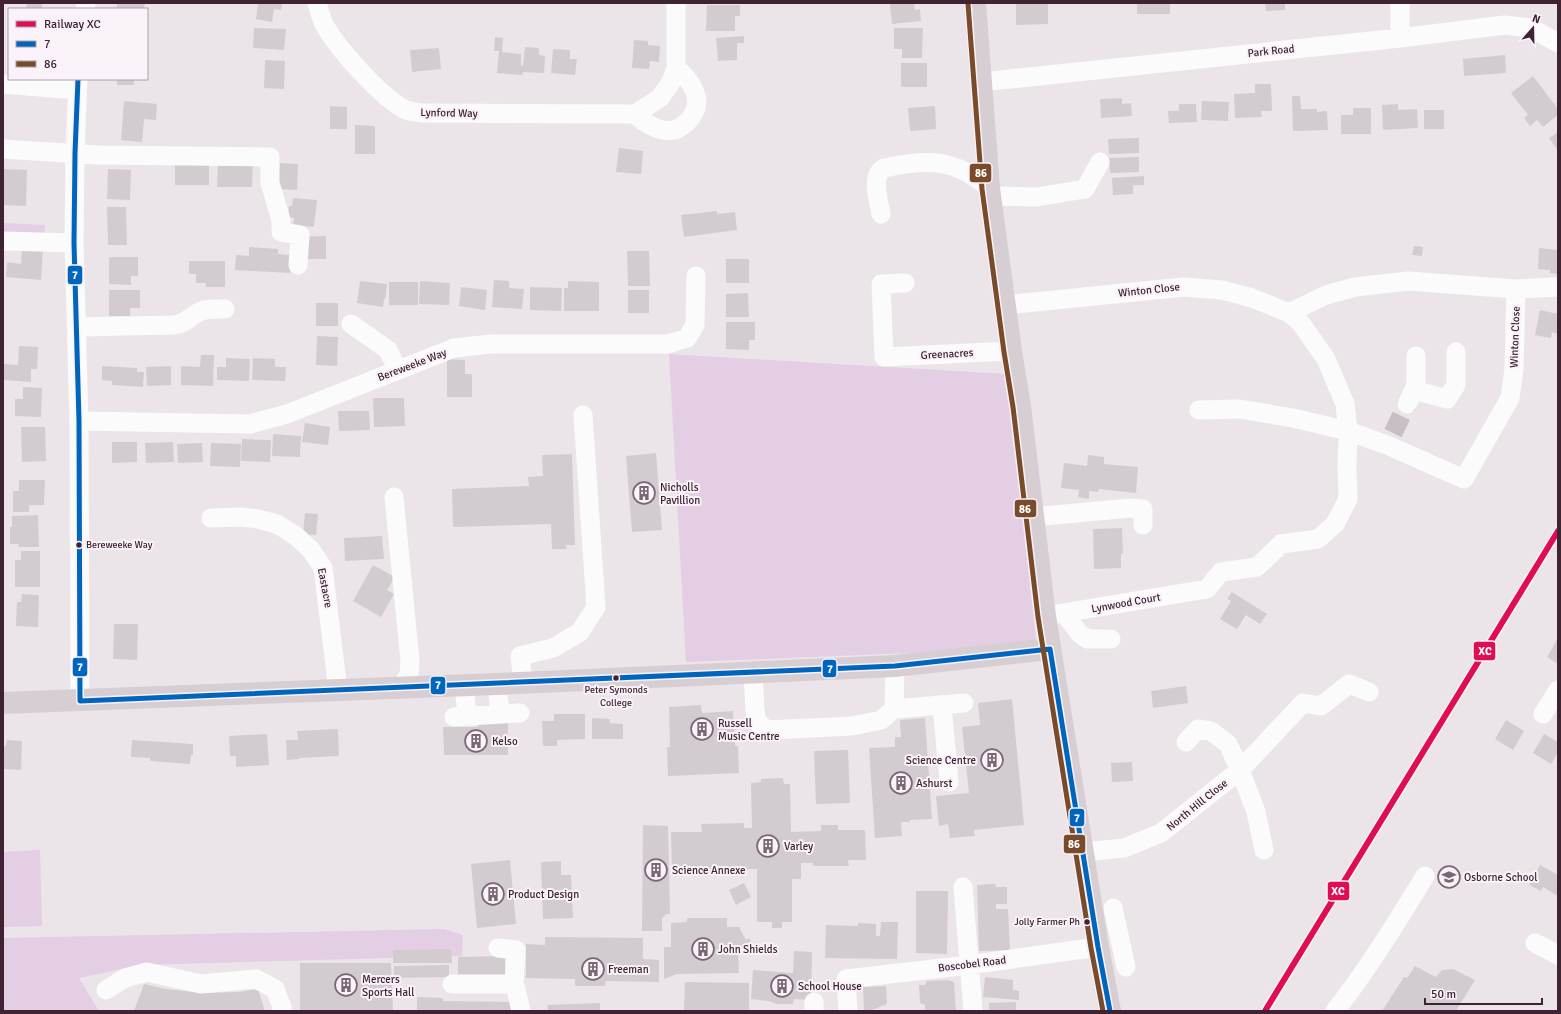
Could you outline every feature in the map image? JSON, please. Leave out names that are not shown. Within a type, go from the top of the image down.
[{"type":"main road","points":[[975,3],[980,82],[990,192],[1011,351],[1020,406],[1033,517],[1054,614],[1050,649],[1110,1011]]},
{"type":"main road","points":[[3,703],[522,683],[895,666],[1050,649]]},
{"type":"street","name":"Lynford Way","points":[[317,3],[324,23],[352,60],[388,99],[406,110],[422,113],[635,114]]},
{"type":"street","points":[[676,3],[676,68],[670,82],[660,98],[647,108],[635,114],[642,121],[651,126],[660,129],[674,130],[685,124],[694,114],[698,104],[693,88],[687,76],[676,68]]},
{"type":"street","points":[[1400,3],[1400,38]]},
{"type":"street","name":"Park Road","points":[[980,82],[1400,38],[1505,25],[1531,28],[1557,39]]},
{"type":"street","points":[[3,84],[78,84],[75,153],[74,243],[79,421],[80,701]]},
{"type":"street","points":[[3,148],[96,155],[270,157],[270,183],[281,220],[281,232],[300,235],[298,265]]},
{"type":"street","points":[[881,214],[876,180],[880,170],[884,168],[917,163],[943,163],[979,179],[990,192],[1037,197],[1085,189],[1100,162]]},
{"type":"street","points":[[3,241],[74,243]]},
{"type":"street","name":"Bereweeke Way","points":[[79,421],[250,424],[287,414],[454,348],[491,344],[668,344],[687,338],[695,325],[696,276]]},
{"type":"street","points":[[1289,313],[1326,295],[1355,287],[1408,281],[1516,289],[1558,287]]},
{"type":"street","name":"Greenacres","points":[[905,283],[881,284],[884,357],[1011,351]]},
{"type":"street","name":"Winton Close","points":[[1005,304],[1184,287],[1222,290],[1252,298],[1289,313],[1300,322],[1326,359],[1345,404],[1348,431]]},
{"type":"street","name":"Winton Close","points":[[1199,410],[1240,409],[1292,418],[1390,439],[1464,479],[1510,398],[1514,369],[1516,289]]},
{"type":"street","points":[[76,327],[174,325],[182,324],[200,312],[209,309],[225,309]]},
{"type":"street","points":[[351,324],[388,350],[398,370]]},
{"type":"street","points":[[1416,356],[1416,383],[1410,397],[1447,399],[1456,385],[1456,352]]},
{"type":"street","points":[[522,683],[520,656],[553,648],[580,632],[596,607],[583,415]]},
{"type":"street","name":"Lynwood Court","points":[[1054,614],[1207,589],[1221,572],[1256,567],[1281,544],[1318,539],[1335,524],[1348,499],[1348,431]]},
{"type":"street","points":[[394,497],[410,661],[408,675],[400,688]]},
{"type":"street","points":[[1033,517],[1130,508],[1142,509],[1143,525]]},
{"type":"street","name":"Eastacre","points":[[211,518],[241,517],[258,519],[277,524],[296,536],[311,550],[323,568],[338,690]]},
{"type":"street","points":[[1054,614],[1087,639],[1111,639]]},
{"type":"street","points":[[894,709],[895,666]]},
{"type":"street","points":[[753,673],[757,722],[767,730],[852,726],[881,720],[894,709],[964,703]]},
{"type":"street","points":[[497,684],[500,714]]},
{"type":"street","name":"North Hill Close","points":[[1083,852],[1124,848],[1161,833],[1240,770],[1303,703],[1321,706],[1349,684],[1369,692]]},
{"type":"street","points":[[464,685],[461,716],[520,713]]},
{"type":"street","points":[[942,705],[949,782]]},
{"type":"street","name":"North Hill Close","points":[[1186,742],[1198,729],[1211,731],[1228,744],[1256,812],[1264,850]]},
{"type":"street","points":[[1335,1011],[1352,989],[1400,918],[1425,876]]},
{"type":"street","points":[[963,888],[972,1011]]},
{"type":"street","points":[[1113,908],[1126,967]]},
{"type":"street","name":"Boscobel Road","points":[[848,1011],[846,979],[969,965],[1097,938],[1117,927]]},
{"type":"street","points":[[1535,943],[1558,955]]},
{"type":"street","points":[[498,948],[516,950],[514,985],[521,1011]]},
{"type":"street","points":[[106,990],[125,978],[147,972],[201,984],[256,979],[275,989],[282,1007],[282,1011]]},
{"type":"street","points":[[452,984],[514,985]]},
{"type":"shaded area","points":[[3,223],[45,225],[44,237],[3,234]]},
{"type":"shaded area","name":"Peter Symonds College","points":[[669,354],[1006,374],[1037,648],[686,662]]},
{"type":"shaded area","points":[[40,850],[42,926],[4,927],[3,852]]},
{"type":"shaded area","points":[[444,929],[463,935],[462,956],[141,965],[79,978],[99,1011],[3,1011],[3,938]]},
{"type":"building","points":[[27,3],[42,3],[42,8],[26,8]]},
{"type":"building","points":[[117,3],[145,3],[144,8],[117,8]]},
{"type":"building","points":[[258,3],[282,3],[281,10],[274,9],[272,22],[256,19]]},
{"type":"building","points":[[914,3],[915,10],[920,9],[921,21],[892,24],[890,4]]},
{"type":"building","points":[[1016,3],[1048,3],[1048,24],[1016,25]]},
{"type":"building","points":[[1137,3],[1170,3],[1170,14],[1137,14]]},
{"type":"building","points":[[1265,3],[1285,3],[1285,10],[1266,11]]},
{"type":"building","points":[[707,5],[740,5],[740,16],[735,16],[735,31],[706,31]]},
{"type":"building","points":[[254,28],[286,29],[284,50],[253,48]]},
{"type":"building","points":[[894,28],[923,28],[922,58],[902,58],[902,49],[894,49]]},
{"type":"building","points":[[744,36],[744,43],[737,43],[737,60],[718,61],[716,38]]},
{"type":"building","points":[[495,37],[503,38],[502,52],[521,54],[521,65],[523,66],[525,47],[539,48],[539,55],[545,56],[544,73],[523,72],[522,75],[497,73],[499,51],[494,51]]},
{"type":"building","points":[[634,40],[648,41],[648,45],[660,46],[659,62],[650,61],[649,69],[632,68]]},
{"type":"building","points":[[439,48],[441,69],[412,72],[410,50]]},
{"type":"building","points":[[553,49],[570,50],[570,59],[577,59],[575,75],[551,73]]},
{"type":"building","points":[[1505,55],[1506,73],[1464,76],[1463,59]]},
{"type":"building","points":[[265,60],[285,61],[284,89],[264,88]]},
{"type":"building","points":[[901,63],[927,63],[927,87],[901,87]]},
{"type":"building","points":[[1533,76],[1558,109],[1558,115],[1543,127],[1537,120],[1530,126],[1524,118],[1528,115],[1511,93]]},
{"type":"building","points":[[117,80],[134,80],[134,85],[117,85]]},
{"type":"building","points":[[1255,84],[1271,84],[1272,111],[1261,111],[1262,117],[1235,118],[1234,94],[1255,93]]},
{"type":"building","points":[[1292,96],[1300,96],[1301,109],[1317,109],[1317,112],[1327,111],[1328,130],[1293,131]]},
{"type":"building","points":[[1122,98],[1122,104],[1131,103],[1132,116],[1101,118],[1100,99]]},
{"type":"building","points":[[124,101],[157,104],[156,120],[144,119],[142,142],[121,140]]},
{"type":"building","points":[[1202,101],[1229,102],[1228,121],[1201,120]]},
{"type":"building","points":[[1179,104],[1196,104],[1197,122],[1169,123],[1168,111],[1179,111]]},
{"type":"building","points":[[1398,104],[1398,110],[1417,109],[1418,128],[1383,130],[1382,105]]},
{"type":"building","points":[[330,106],[347,107],[347,129],[330,129]]},
{"type":"building","points":[[935,106],[936,129],[910,131],[908,108]]},
{"type":"building","points":[[1353,108],[1371,108],[1371,134],[1341,134],[1341,115],[1353,115]]},
{"type":"building","points":[[1424,110],[1444,110],[1444,129],[1424,129]]},
{"type":"building","points":[[355,125],[375,126],[375,154],[355,154]]},
{"type":"building","points":[[1558,132],[1558,151],[1549,138]]},
{"type":"building","points":[[1139,138],[1139,153],[1109,154],[1108,139]]},
{"type":"building","points":[[619,148],[643,151],[641,174],[616,172]]},
{"type":"building","points":[[1139,157],[1139,172],[1110,173],[1109,158]]},
{"type":"building","points":[[175,161],[209,162],[209,185],[175,185]]},
{"type":"building","points":[[218,163],[253,163],[252,187],[217,187]]},
{"type":"building","points":[[280,163],[298,164],[297,190],[276,189]]},
{"type":"building","points":[[3,169],[27,170],[26,206],[3,205]]},
{"type":"building","points":[[108,169],[131,170],[130,200],[107,199]]},
{"type":"building","points":[[1144,176],[1144,185],[1133,185],[1133,194],[1113,195],[1112,178]]},
{"type":"building","points":[[293,198],[317,200],[314,227],[293,225],[294,218],[288,217],[289,206],[292,206]]},
{"type":"building","points":[[107,207],[126,207],[127,245],[108,245]]},
{"type":"building","points":[[717,211],[717,214],[735,212],[737,230],[684,237],[681,215]]},
{"type":"building","points":[[326,236],[326,259],[301,259],[301,237]]},
{"type":"building","points":[[1414,246],[1423,247],[1422,256],[1412,255]]},
{"type":"building","points":[[22,247],[43,249],[41,280],[6,277],[7,262],[21,264]]},
{"type":"building","points":[[249,247],[278,249],[278,254],[291,255],[290,273],[235,270],[236,255],[249,256]]},
{"type":"building","points":[[1539,248],[1558,250],[1558,274],[1550,273],[1550,270],[1538,269]]},
{"type":"building","points":[[627,251],[649,251],[650,286],[628,286]]},
{"type":"building","points":[[109,257],[138,257],[138,276],[131,276],[131,285],[109,284]]},
{"type":"building","points":[[726,259],[749,259],[749,283],[726,283]]},
{"type":"building","points":[[189,261],[225,261],[225,287],[206,287],[206,283],[196,283],[196,274],[189,274]]},
{"type":"building","points":[[494,280],[509,281],[509,288],[524,289],[522,309],[492,307]]},
{"type":"building","points":[[360,281],[387,284],[383,307],[357,303]]},
{"type":"building","points":[[420,281],[450,283],[449,305],[419,304]]},
{"type":"building","points":[[568,281],[599,282],[599,311],[564,311],[564,288],[568,288]]},
{"type":"building","points":[[389,282],[418,282],[418,305],[389,305]]},
{"type":"building","points":[[461,287],[487,290],[485,310],[459,306]]},
{"type":"building","points":[[530,287],[562,288],[561,311],[530,310]]},
{"type":"building","points":[[109,290],[140,290],[140,308],[130,308],[130,316],[109,316]]},
{"type":"building","points":[[628,290],[649,290],[649,313],[628,313]]},
{"type":"building","points":[[748,293],[749,317],[726,317],[726,294]]},
{"type":"building","points":[[316,303],[338,303],[338,326],[316,326]]},
{"type":"building","points":[[1540,310],[1558,314],[1558,334],[1552,332],[1551,338],[1535,335]]},
{"type":"building","points":[[726,322],[755,322],[755,340],[749,340],[749,350],[726,349]]},
{"type":"building","points":[[317,336],[338,337],[337,366],[316,365]]},
{"type":"building","points":[[19,346],[38,347],[37,369],[31,369],[31,382],[3,380],[4,364],[18,365]]},
{"type":"building","points":[[201,355],[214,355],[213,386],[181,385],[181,366],[200,367]]},
{"type":"building","points":[[226,358],[250,359],[249,381],[217,380],[217,367],[226,367]]},
{"type":"building","points":[[253,358],[275,359],[275,367],[286,367],[285,381],[252,380]]},
{"type":"building","points":[[447,359],[465,360],[465,374],[472,374],[472,397],[447,397]]},
{"type":"building","points":[[102,366],[137,368],[137,372],[144,372],[143,387],[112,385],[112,381],[102,380]]},
{"type":"building","points":[[171,366],[171,385],[147,386],[146,367]]},
{"type":"building","points":[[23,387],[42,388],[41,417],[15,416],[15,399],[23,399]]},
{"type":"building","points":[[373,398],[404,398],[405,426],[374,427]]},
{"type":"building","points":[[338,411],[369,411],[370,430],[339,431]]},
{"type":"building","points":[[305,423],[330,427],[328,445],[302,442]]},
{"type":"building","points":[[21,427],[45,427],[46,461],[22,462]]},
{"type":"building","points":[[273,434],[301,436],[300,457],[272,456]]},
{"type":"building","points":[[242,439],[271,440],[270,462],[241,461]]},
{"type":"building","points":[[112,442],[137,442],[137,462],[112,463]]},
{"type":"building","points":[[173,442],[174,462],[146,463],[145,443]]},
{"type":"building","points":[[202,443],[203,462],[178,463],[177,444]]},
{"type":"building","points":[[211,443],[241,444],[240,467],[210,466]]},
{"type":"building","name":"Nicholls Pavillion","points":[[656,453],[662,530],[632,532],[626,456]]},
{"type":"building","points":[[572,454],[575,545],[566,545],[567,549],[552,549],[551,524],[453,527],[452,489],[529,486],[528,477],[543,476],[542,455]]},
{"type":"building","points":[[1088,455],[1104,457],[1104,464],[1138,467],[1136,493],[1099,489],[1098,492],[1089,491],[1089,499],[1078,497],[1079,490],[1061,488],[1064,463],[1087,466]]},
{"type":"building","points":[[19,480],[45,480],[44,505],[29,505],[29,512],[13,512],[13,491],[19,491]]},
{"type":"building","points":[[305,513],[318,514],[316,535],[303,534]]},
{"type":"building","points":[[38,515],[39,547],[18,547],[19,544],[10,544],[10,527],[12,527],[12,516]]},
{"type":"building","points":[[1122,528],[1123,553],[1121,554],[1121,568],[1094,569],[1093,529]]},
{"type":"building","points":[[382,536],[384,559],[345,561],[344,538]]},
{"type":"building","points":[[21,551],[40,551],[40,587],[15,587],[15,560],[21,560]]},
{"type":"building","points":[[373,565],[395,577],[387,590],[394,594],[381,617],[353,601]]},
{"type":"building","points":[[1232,592],[1267,614],[1260,624],[1246,615],[1237,629],[1220,619],[1231,601],[1227,599]]},
{"type":"building","points":[[22,594],[39,595],[38,627],[16,626],[17,602],[21,602]]},
{"type":"building","points":[[114,624],[138,624],[137,660],[113,659]]},
{"type":"building","points":[[1558,638],[1558,664],[1547,657]]},
{"type":"building","points":[[1186,686],[1188,703],[1153,708],[1151,691]]},
{"type":"building","name":"Science Centre","points":[[1012,699],[1024,825],[974,830],[975,836],[950,838],[948,824],[939,826],[936,796],[969,793],[962,727],[980,725],[978,703]]},
{"type":"building","name":"Russell Music Centre","points":[[701,705],[702,713],[733,711],[735,746],[738,746],[739,773],[668,776],[667,747],[670,747],[669,707]]},
{"type":"building","points":[[554,714],[585,714],[585,739],[557,740],[557,746],[543,746],[542,721],[554,721]]},
{"type":"building","points":[[592,718],[610,719],[610,723],[623,724],[623,739],[592,739]]},
{"type":"building","name":"Ashurst","points":[[925,718],[932,819],[901,822],[902,836],[875,838],[869,748],[895,747],[895,737],[901,737],[900,720]]},
{"type":"building","points":[[1506,720],[1524,731],[1513,750],[1495,739]]},
{"type":"building","name":"Kelso","points":[[478,721],[508,721],[508,755],[444,755],[443,727],[478,727]]},
{"type":"building","points":[[338,729],[339,756],[287,760],[286,740],[298,740],[297,731]]},
{"type":"building","points":[[267,734],[269,765],[236,767],[236,756],[230,756],[229,736]]},
{"type":"building","points":[[1544,734],[1558,742],[1558,752],[1551,764],[1533,753]]},
{"type":"building","points":[[7,740],[22,741],[21,770],[3,769],[3,746],[6,746]]},
{"type":"building","points":[[132,740],[193,744],[193,755],[191,755],[190,764],[150,761],[150,758],[131,757]]},
{"type":"building","points":[[848,750],[850,803],[816,804],[814,751]]},
{"type":"building","points":[[1132,762],[1133,781],[1112,782],[1111,763]]},
{"type":"building","name":"Varley","points":[[783,778],[784,784],[790,784],[791,832],[821,831],[821,825],[838,825],[838,830],[865,830],[866,860],[848,860],[849,866],[813,866],[813,863],[801,863],[801,879],[792,879],[792,922],[782,922],[782,928],[772,928],[772,922],[757,922],[757,869],[745,869],[746,874],[705,875],[705,869],[672,870],[671,832],[702,832],[701,824],[744,823],[744,828],[752,828],[751,783],[761,782],[761,779]]},
{"type":"building","name":"Science Annexe","points":[[643,825],[668,826],[670,914],[666,914],[662,918],[662,931],[642,931]]},
{"type":"building","name":"Product Design","points":[[510,860],[516,924],[477,928],[471,864]]},
{"type":"building","points":[[561,861],[561,875],[571,875],[573,918],[543,919],[541,862]]},
{"type":"building","points":[[1540,865],[1558,875],[1558,896],[1543,887],[1541,891],[1529,885]]},
{"type":"building","points":[[744,883],[751,897],[736,905],[729,890]]},
{"type":"building","points":[[995,884],[996,887],[1007,887],[1007,904],[996,904],[996,909],[1008,909],[1010,950],[979,951],[977,885]]},
{"type":"building","points":[[916,891],[948,891],[947,954],[916,953]]},
{"type":"building","name":"John Shields","points":[[687,918],[727,918],[727,927],[739,927],[746,940],[749,938],[752,944],[738,951],[739,973],[677,974],[664,979],[664,947],[671,947],[671,923],[687,922]]},
{"type":"building","points":[[881,922],[898,922],[897,959],[825,958],[826,925],[858,926],[858,923],[876,924],[876,936],[880,936]]},
{"type":"building","name":"Freeman","points":[[545,937],[643,938],[643,959],[659,960],[659,982],[606,981],[605,986],[575,986],[575,979],[526,978],[526,944],[545,945]]},
{"type":"building","points":[[451,949],[452,963],[393,963],[393,950]]},
{"type":"building","name":"School House","points":[[794,951],[812,952],[811,1000],[794,999],[793,1004],[776,1004],[769,1001],[751,999],[753,970],[793,973]]},
{"type":"building","points":[[505,956],[505,980],[458,981],[458,957]]},
{"type":"building","name":"Mercers Sports Hall","points":[[300,963],[391,963],[393,1011],[300,1011]]},
{"type":"building","points":[[449,965],[449,977],[394,978],[394,966]]},
{"type":"building","points":[[1415,966],[1436,977],[1442,970],[1453,969],[1475,980],[1456,1011],[1382,1011],[1404,977],[1407,978]]},
{"type":"building","points":[[985,977],[1013,980],[1013,990],[1019,991],[1019,1000],[983,997]]},
{"type":"building","points":[[948,980],[954,982],[956,1011],[925,1011],[925,1005],[920,1003],[919,985],[925,985],[927,981]]},
{"type":"building","points":[[685,982],[749,983],[749,1011],[684,1011]]},
{"type":"building","points":[[144,984],[166,989],[204,993],[239,992],[258,989],[265,1011],[134,1011]]},
{"type":"building","points":[[886,986],[887,1004],[869,1011],[864,1011],[863,987]]},
{"type":"building","points":[[417,997],[443,998],[443,1001],[515,1002],[515,1011],[417,1011]]},
{"type":"building","points":[[1016,1002],[1016,1011],[989,1011],[989,1003]]},
{"type":"building","points":[[600,1003],[600,1011],[548,1011],[547,1005]]},
{"type":"tunnel","points":[[1393,433],[1407,404]]},
{"type":"rail line","name":"XC","points":[[1265,1011],[1558,531]]},
{"type":"transit line","name":"86","points":[[968,4],[982,189],[1013,407],[1038,617],[1091,948],[1103,1011]]},
{"type":"transit line","name":"7","points":[[78,80],[74,243],[79,421],[80,701],[895,666],[1050,649],[1098,947],[1110,1011]]},
{"type":"place","name":"Nicholls Pavillion","points":[[644,493]]},
{"type":"place","name":"Bereweeke Way","points":[[79,545]]},
{"type":"place","name":"Peter Symonds College","points":[[616,678]]},
{"type":"place","name":"Russell Music Centre","points":[[702,729]]},
{"type":"place","name":"Kelso","points":[[476,741]]},
{"type":"place","name":"Science Centre","points":[[992,760]]},
{"type":"place","name":"Ashurst","points":[[901,783]]},
{"type":"place","name":"Varley","points":[[768,846]]},
{"type":"place","name":"Science Annexe","points":[[656,870]]},
{"type":"place","name":"Osborne School","points":[[1449,877]]},
{"type":"place","name":"Product Design","points":[[493,894]]},
{"type":"place","name":"Jolly Farmer Ph","points":[[1087,922]]},
{"type":"place","name":"John Shields","points":[[703,949]]},
{"type":"place","name":"Freeman","points":[[593,969]]},
{"type":"place","name":"Mercers Sports Hall","points":[[346,985]]},
{"type":"place","name":"School House","points":[[782,986]]}]
